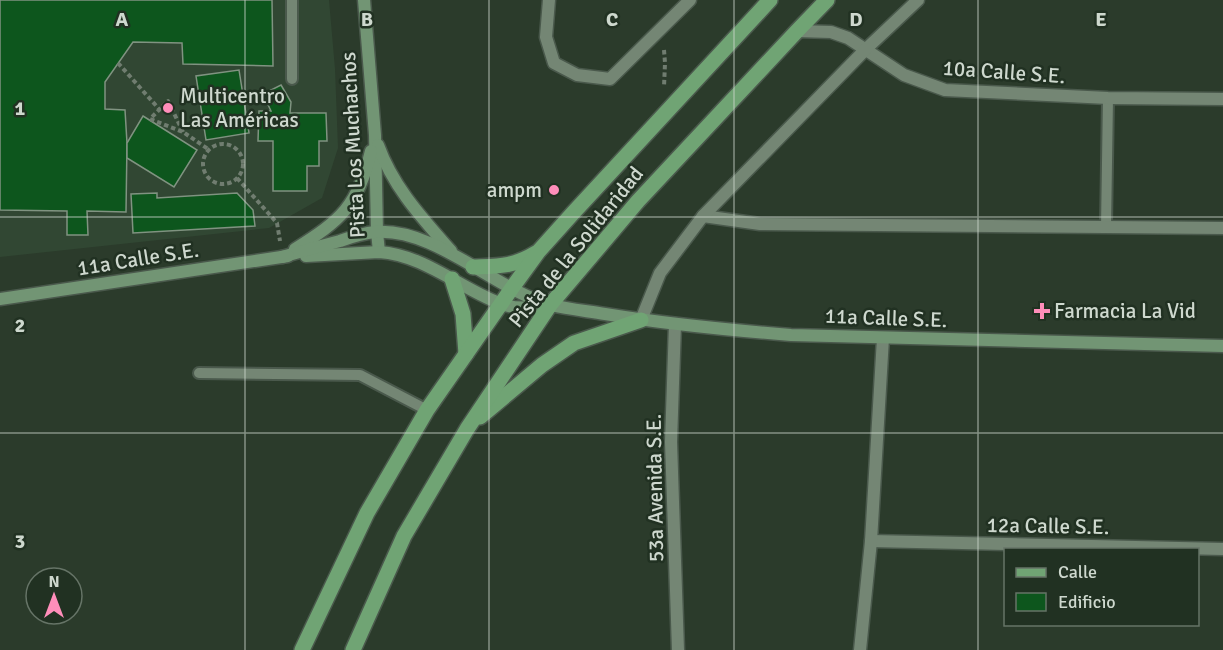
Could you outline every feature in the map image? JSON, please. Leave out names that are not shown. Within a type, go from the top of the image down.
[{"type":"main road","name":"Pista de la Solidaridad","points":[[302,650],[367,513],[427,410],[512,288],[538,252],[770,0]]},
{"type":"main road","name":"Pista de la Solidaridad","points":[[353,650],[404,536],[467,429],[550,305],[638,201],[827,0]]},
{"type":"main road","points":[[473,267],[502,266],[522,261],[538,252]]},
{"type":"main road","points":[[452,279],[463,314],[466,354]]},
{"type":"main road","points":[[467,429],[542,365],[574,343],[642,320]]},
{"type":"street","name":"Pista Los Muchachos","points":[[364,0],[375,135],[379,252]]},
{"type":"street","points":[[549,0],[546,37],[554,63],[577,75],[610,79],[690,0]]},
{"type":"street","points":[[642,320],[660,273],[703,216],[866,49],[918,0]]},
{"type":"street","name":"10a Calle S.E.","points":[[797,31],[831,33],[848,38],[904,75],[945,90],[1108,98],[1223,99]]},
{"type":"street","points":[[282,257],[322,231],[346,210],[364,176],[375,135]]},
{"type":"street","points":[[375,135],[395,181],[418,214],[457,257]]},
{"type":"street","points":[[703,216],[760,224],[1223,228]]},
{"type":"street","name":"11a Calle S.E.","points":[[282,257],[351,237],[389,232],[419,240],[457,257],[512,288],[550,305]]},
{"type":"street","name":"11a Calle S.E.","points":[[0,299],[282,257],[379,252],[413,259],[501,304],[527,307],[550,305],[675,324],[791,335],[1223,346]]},
{"type":"street","name":"53a Avenida S.E.","points":[[675,324],[671,442],[678,650]]},
{"type":"street","points":[[860,650],[872,541],[883,338]]},
{"type":"street","name":"12a Calle S.E.","points":[[872,541],[1179,548]]},
{"type":"street","name":"12a Calle S.E.","points":[[1199,548],[1223,549]]},
{"type":"lane","points":[[292,0],[292,79]]},
{"type":"lane","points":[[1106,227],[1108,98]]},
{"type":"lane","points":[[199,373],[360,375],[427,410]]},
{"type":"path","points":[[662,28],[665,63],[663,115]]},
{"type":"path","points":[[118,63],[160,110]]},
{"type":"path","points":[[183,132],[168,101],[150,119],[183,132],[208,150]]},
{"type":"path","points":[[221,143],[234,147],[242,158],[241,172],[237,178],[225,184],[211,180],[203,169],[204,155],[208,150],[221,143]]},
{"type":"path","points":[[237,178],[277,223],[282,257]]},
{"type":"shaded area","name":"Multicentro Las Américas","points":[[0,0],[329,0],[335,69],[338,148],[322,198],[269,228],[0,257]]},
{"type":"building","points":[[0,0],[272,0],[273,66],[183,64],[182,43],[133,42],[105,82],[105,109],[125,110],[126,212],[87,211],[88,235],[67,235],[67,211],[0,210]]},
{"type":"building","points":[[239,70],[249,133],[206,140],[196,76]]},
{"type":"building","points":[[281,85],[291,102],[290,113],[326,113],[327,141],[319,141],[319,166],[307,166],[307,191],[273,191],[273,141],[258,141],[259,111],[271,111],[263,94]]},
{"type":"building","points":[[143,116],[197,150],[174,187],[127,158],[127,143]]},
{"type":"building","points":[[157,193],[157,198],[237,193],[253,210],[255,226],[133,233],[131,194]]},
{"type":"place","name":"Multicentro Las Américas","points":[[168,108]]},
{"type":"place","name":"ampm","points":[[554,190]]},
{"type":"place","name":"Farmacia La Vid","points":[[1042,311]]}]
